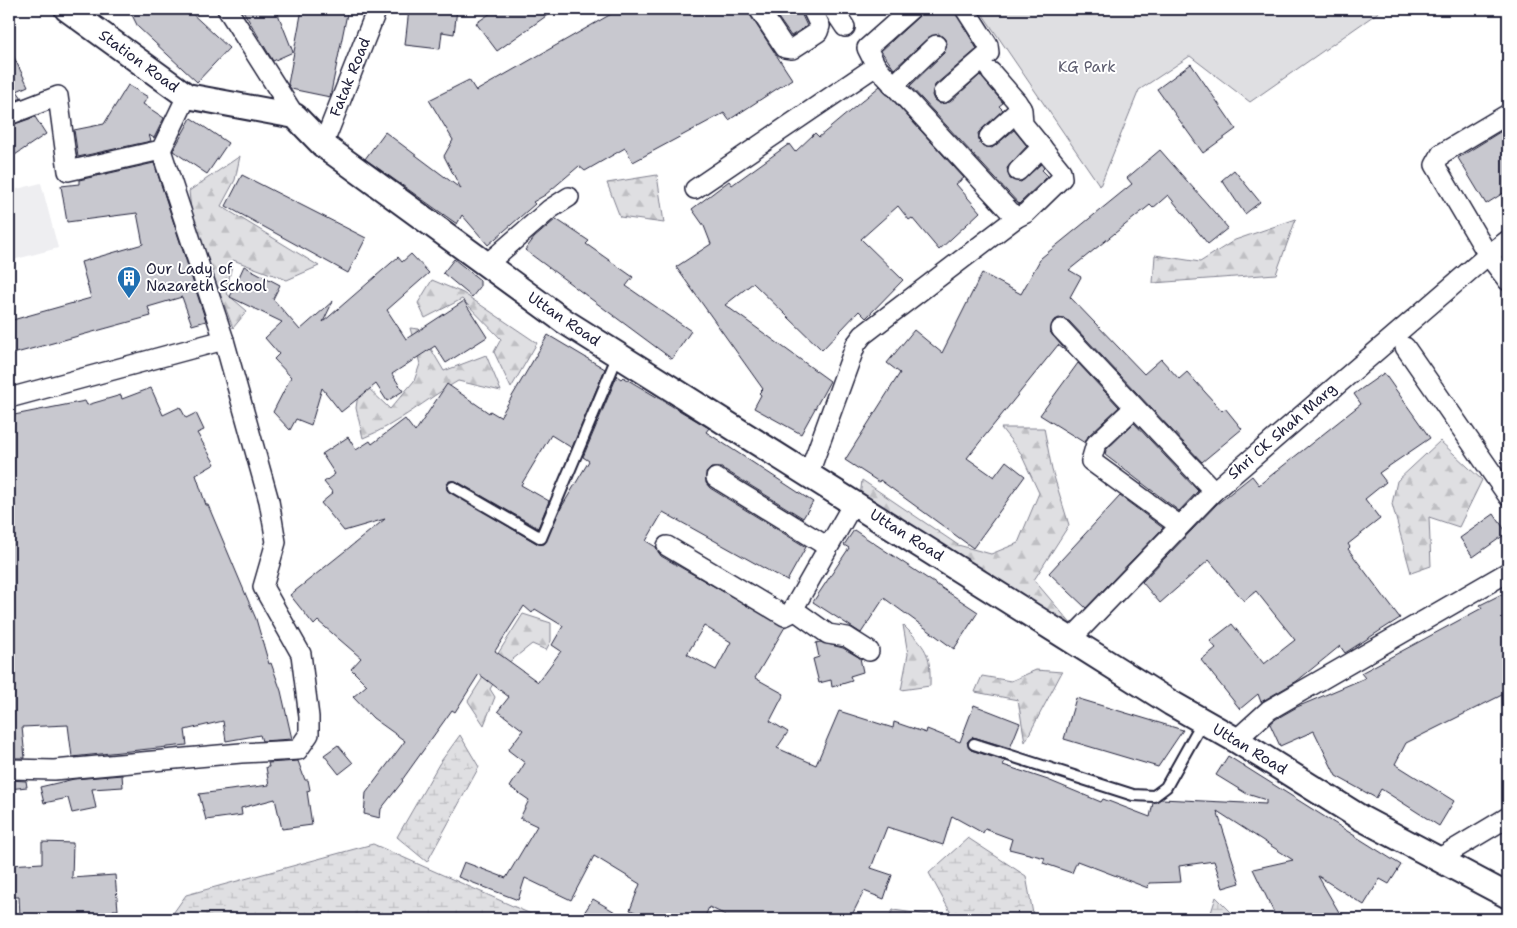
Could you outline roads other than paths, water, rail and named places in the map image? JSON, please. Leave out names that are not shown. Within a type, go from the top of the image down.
[{"type":"street","name":"Station Road","points":[[68,9],[187,96],[294,116]]},
{"type":"street","points":[[227,9],[294,116],[323,145]]},
{"type":"street","name":"Fatak Road","points":[[323,145],[377,9]]},
{"type":"street","points":[[759,9],[785,48],[792,49],[818,32],[820,26],[812,9]]},
{"type":"street","points":[[833,9],[845,27]]},
{"type":"street","points":[[911,9],[867,48],[876,66],[1016,218]]},
{"type":"street","points":[[943,93],[989,53],[988,45],[966,9]]},
{"type":"street","points":[[893,86],[936,45]]},
{"type":"street","points":[[695,189],[876,66]]},
{"type":"street","points":[[809,473],[856,344],[863,335],[1016,218],[1026,213],[1062,178],[1061,171],[1023,124],[1021,108],[991,72]]},
{"type":"street","points":[[9,115],[58,96],[68,171],[161,150]]},
{"type":"street","points":[[9,769],[54,770],[241,753],[298,750],[308,734],[309,717],[301,654],[264,586],[276,542],[269,501],[224,340],[161,150],[187,96]]},
{"type":"street","points":[[989,137],[1021,108]]},
{"type":"street","points":[[1508,114],[1441,154],[1435,164],[1488,255],[1508,280]]},
{"type":"street","name":"Uttan Road","points":[[323,145],[564,321],[1360,818],[1508,896]]},
{"type":"street","points":[[1018,171],[1042,148]]},
{"type":"street","points":[[487,264],[550,209],[569,197]]},
{"type":"street","name":"Shri CK Shah Marg","points":[[1071,639],[1214,491],[1488,255],[1508,240]]},
{"type":"street","points":[[1061,329],[1214,491]]},
{"type":"street","points":[[9,398],[224,340]]},
{"type":"street","points":[[1405,347],[1508,496]]},
{"type":"street","points":[[1134,408],[1096,444],[1091,461],[1180,526]]},
{"type":"street","points":[[716,478],[828,547]]},
{"type":"street","points":[[667,546],[786,616],[793,609],[854,502]]},
{"type":"street","points":[[1236,740],[1269,710],[1508,572]]},
{"type":"street","points":[[793,609],[828,634],[847,637],[869,651]]},
{"type":"street","points":[[1438,858],[1508,817]]},
{"type":"lane","points":[[453,487],[541,538],[618,354]]},
{"type":"lane","points":[[974,744],[1133,794],[1154,796],[1166,787],[1204,721]]},
{"type":"place","name":"Our Lady of Nazareth School","points":[[129,299]]},
{"type":"park label","name":"KG Park","points":[[1087,67]]}]
